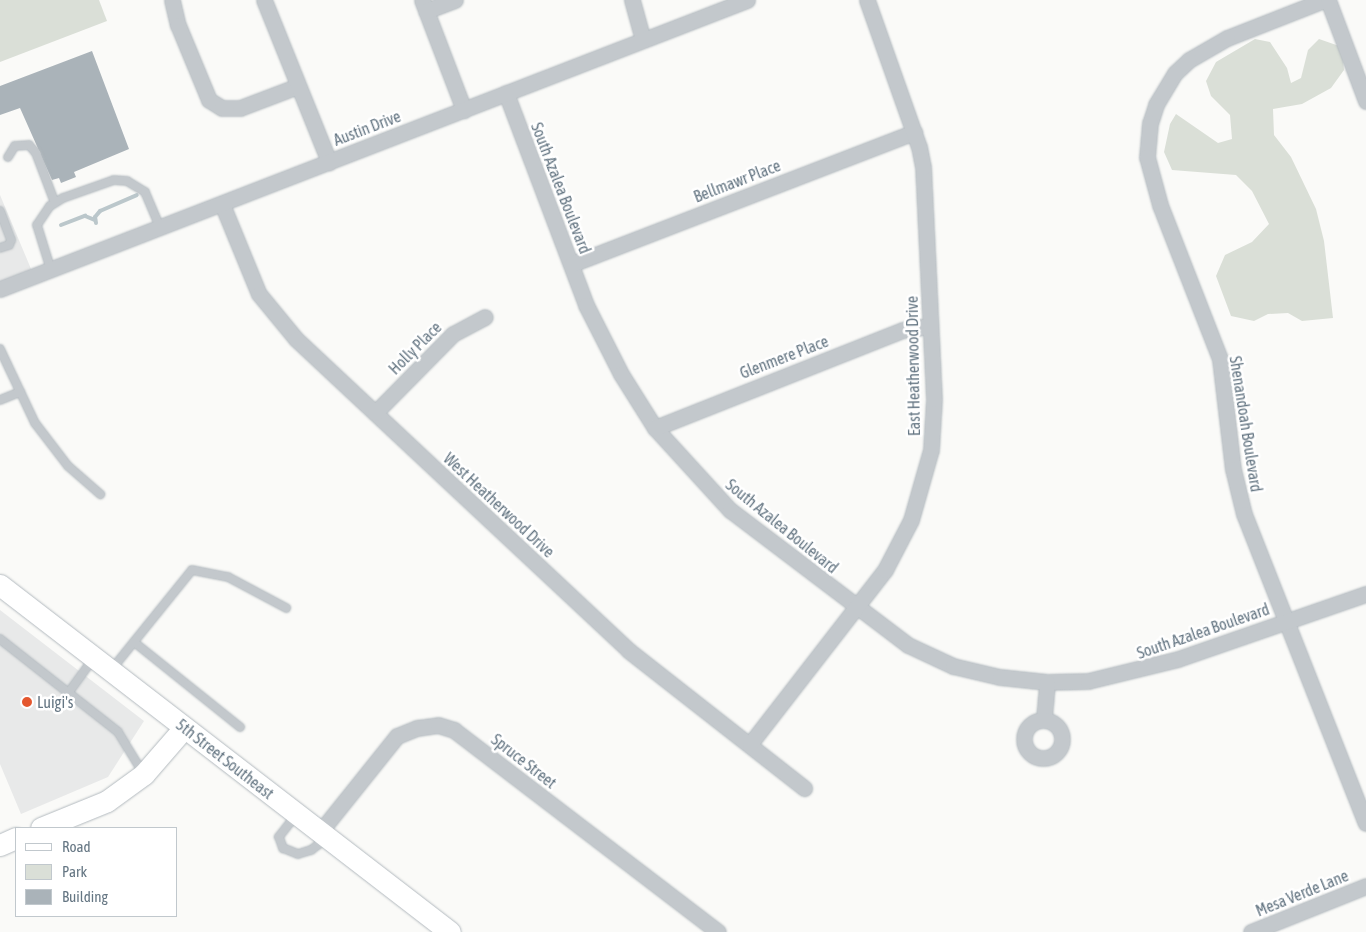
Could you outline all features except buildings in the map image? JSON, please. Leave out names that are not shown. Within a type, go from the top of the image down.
[{"type":"main road","name":"5th Street Southeast","points":[[0,585],[450,932]]},
{"type":"main road","points":[[43,827],[107,801],[144,774],[184,728]]},
{"type":"main road","points":[[0,845],[15,838]]},
{"type":"street","points":[[172,0],[178,25],[210,100],[222,108],[240,108],[298,86]]},
{"type":"street","points":[[264,0],[329,162]]},
{"type":"street","points":[[455,0],[424,6],[464,110]]},
{"type":"street","points":[[632,0],[643,40]]},
{"type":"street","name":"Austin Drive","points":[[0,290],[747,0]]},
{"type":"street","name":"East Heatherwood Drive","points":[[750,744],[884,570],[903,539],[923,485],[934,425],[928,326],[923,167],[914,132],[868,0]]},
{"type":"street","points":[[1326,0],[1366,101]]},
{"type":"street","name":"Shenandoah Boulevard","points":[[1326,0],[1227,38],[1189,60],[1163,90],[1150,123],[1147,140],[1152,182],[1220,359],[1235,482],[1286,621],[1366,823]]},
{"type":"street","name":"South Azalea Boulevard","points":[[506,93],[600,336],[655,428],[730,510],[855,607],[908,644],[953,666],[1000,677],[1047,682],[1088,681],[1134,672],[1366,594]]},
{"type":"street","name":"Bellmawr Place","points":[[572,264],[914,132]]},
{"type":"street","name":"West Heatherwood Drive","points":[[222,204],[253,282],[267,307],[376,413],[628,650],[804,788]]},
{"type":"street","name":"Holly Place","points":[[376,413],[453,334],[485,317]]},
{"type":"street","name":"Glenmere Place","points":[[655,428],[903,330],[928,326]]},
{"type":"street","points":[[1044,718],[1047,682]]},
{"type":"street","name":"Spruce Street","points":[[323,835],[397,736],[417,728],[438,725],[454,730],[718,932]]},
{"type":"street","name":"Mesa Verde Lane","points":[[1251,932],[1267,929],[1366,886]]},
{"type":"lane","points":[[8,157],[15,146],[29,146],[36,153],[55,203]]},
{"type":"lane","points":[[50,270],[38,225],[55,203],[120,179],[137,185],[145,192],[160,228]]},
{"type":"lane","points":[[0,210],[11,240],[10,244],[0,248]]},
{"type":"lane","points":[[0,349],[35,423],[62,459],[100,494]]},
{"type":"lane","points":[[0,400],[20,392]]},
{"type":"lane","points":[[68,692],[102,664],[134,642],[192,570],[228,577],[286,608]]},
{"type":"lane","points":[[0,639],[118,732],[144,774]]},
{"type":"lane","points":[[134,642],[240,726]]},
{"type":"lane","points":[[297,814],[279,837],[283,848],[298,854],[311,850],[323,835]]},
{"type":"shaded area","points":[[0,195],[34,276],[0,289]]},
{"type":"shaded area","points":[[0,610],[144,721],[108,777],[21,814],[0,764]]},
{"type":"green space","points":[[0,0],[99,0],[107,21],[0,62]]},
{"type":"green space","points":[[1255,39],[1270,42],[1287,68],[1291,83],[1301,78],[1308,50],[1319,39],[1342,47],[1344,70],[1331,88],[1302,104],[1273,109],[1274,135],[1291,157],[1316,209],[1324,241],[1333,318],[1302,321],[1288,313],[1268,314],[1254,321],[1231,316],[1216,276],[1225,255],[1252,242],[1269,224],[1252,191],[1236,175],[1172,170],[1164,152],[1170,124],[1176,114],[1218,143],[1232,139],[1230,115],[1211,96],[1206,81],[1216,62]]},
{"type":"waterway","points":[[96,223],[95,217],[100,211],[137,195]]},
{"type":"waterway","points":[[61,225],[85,216],[95,220]]},
{"type":"place","name":"Luigi's","points":[[27,702]]}]
